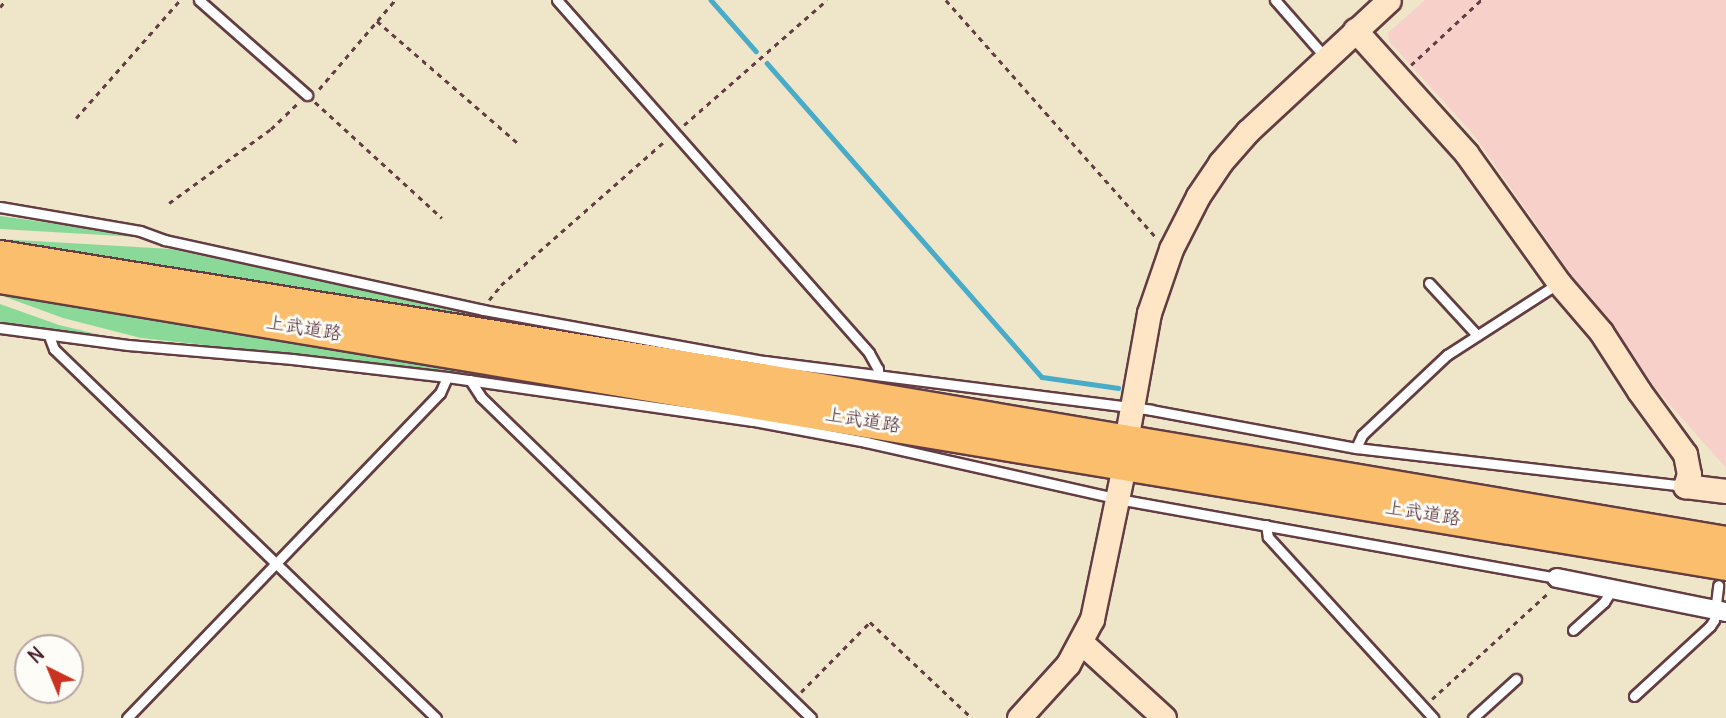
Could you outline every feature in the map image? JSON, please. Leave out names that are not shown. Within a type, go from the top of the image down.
[{"type":"highway","name":"上武道路","points":[[0,256],[759,391],[1466,509],[1726,542]]},
{"type":"highway","name":"上武道路","points":[[0,278],[759,391]]},
{"type":"highway","points":[[1466,509],[1587,505],[1726,522]]},
{"type":"highway","points":[[1466,509],[1724,577]]},
{"type":"street","points":[[1130,415],[1149,313],[1171,249],[1198,196],[1220,163],[1268,111],[1389,0]]},
{"type":"street","points":[[1355,30],[1473,161],[1559,283],[1601,332],[1639,391],[1685,454],[1689,474],[1685,486],[1726,491]]},
{"type":"street","points":[[1019,718],[1068,664],[1082,643],[1100,591],[1122,475]]},
{"type":"street","points":[[1557,578],[1721,610]]},
{"type":"street","points":[[1082,643],[1164,718]]},
{"type":"lane","points":[[199,0],[307,95]]},
{"type":"lane","points":[[556,0],[676,132],[869,353],[878,369],[878,375]]},
{"type":"lane","points":[[1275,0],[1325,57]]},
{"type":"lane","points":[[0,208],[139,231],[165,240],[483,310],[759,391],[866,442],[1118,499],[1557,578]]},
{"type":"lane","points":[[1429,283],[1477,335]]},
{"type":"lane","points":[[1356,448],[1362,435],[1438,363],[1559,283]]},
{"type":"lane","points":[[0,328],[49,336],[470,380],[759,391],[878,375],[1356,448],[1685,486]]},
{"type":"lane","points":[[49,336],[54,349],[436,718]]},
{"type":"lane","points":[[127,718],[440,393],[447,377]]},
{"type":"lane","points":[[470,380],[481,397],[811,718]]},
{"type":"lane","points":[[1266,525],[1268,537],[1433,718]]},
{"type":"lane","points":[[1634,696],[1710,626],[1721,610],[1724,577]]},
{"type":"lane","points":[[1573,629],[1604,602],[1612,587]]},
{"type":"lane","points":[[1473,718],[1516,678]]},
{"type":"path","points":[[0,7],[6,0]]},
{"type":"path","points":[[76,118],[180,0]]},
{"type":"path","points":[[169,203],[271,129],[307,95],[316,93],[395,0]]},
{"type":"path","points":[[483,310],[501,285],[827,0]]},
{"type":"path","points":[[946,0],[1159,241],[1171,249]]},
{"type":"path","points":[[1409,68],[1480,0]]},
{"type":"path","points":[[377,22],[519,144]]},
{"type":"path","points":[[307,95],[442,218]]},
{"type":"path","points":[[1423,707],[1550,591],[1557,578]]},
{"type":"path","points":[[793,700],[870,622],[972,718]]},
{"type":"shaded area","points":[[1425,0],[1726,0],[1726,468],[1656,389],[1615,328],[1575,280],[1474,135],[1389,41],[1388,33]]},
{"type":"green space","points":[[0,216],[65,225],[138,237],[0,229]]},
{"type":"green space","points":[[0,239],[171,249],[571,334],[0,242]]},
{"type":"green space","points":[[0,290],[634,397],[478,375],[141,338],[63,318],[0,295]]},
{"type":"green space","points":[[0,304],[59,325],[117,339],[0,322]]},
{"type":"waterway","points":[[711,0],[756,51]]},
{"type":"waterway","points":[[767,63],[1042,377],[1118,388]]}]
